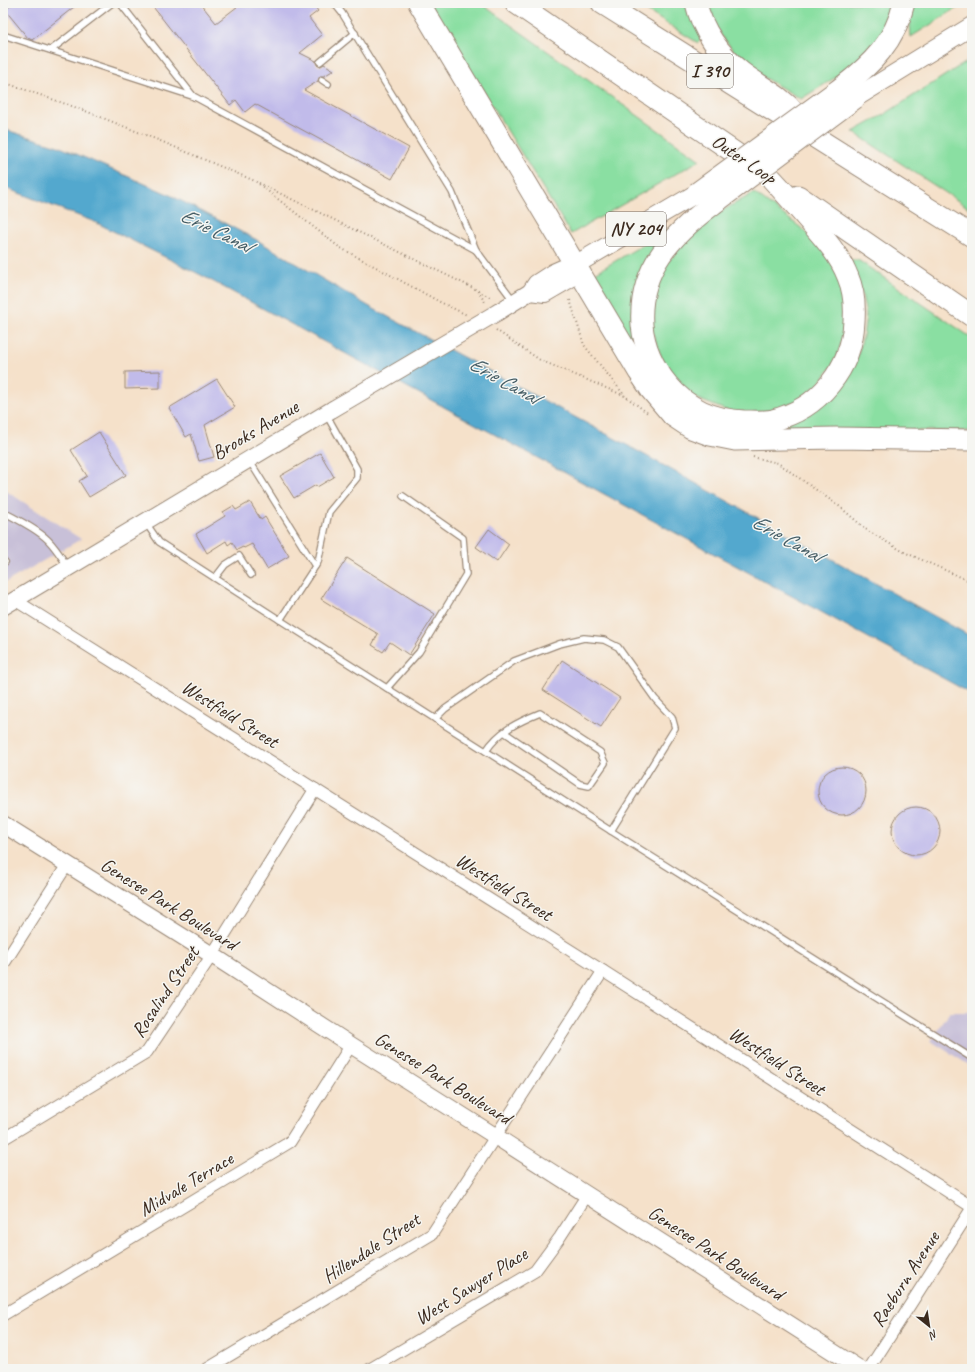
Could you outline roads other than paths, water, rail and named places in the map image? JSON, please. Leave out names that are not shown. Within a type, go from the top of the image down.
[{"type":"highway","points":[[420,3],[574,266],[635,366],[650,390],[673,416],[691,428],[710,435],[735,440],[836,438],[972,440]]},
{"type":"highway","name":"Outer Loop","points":[[516,3],[972,316]]},
{"type":"highway","name":"I 390","points":[[602,3],[972,236]]},
{"type":"highway","points":[[696,3],[701,19],[708,33],[725,57],[740,71],[786,102],[818,139]]},
{"type":"highway","points":[[772,179],[830,246],[840,259],[849,278],[855,310],[851,348],[844,364],[834,378],[822,393],[807,406],[772,420],[754,422],[717,418],[702,412],[682,399],[667,383],[654,364],[646,343],[642,326],[644,292],[653,268],[662,252],[673,238],[694,218],[705,198],[848,93],[865,69],[884,49],[897,25],[904,3]]},
{"type":"main road","points":[[848,93],[972,26]]},
{"type":"main road","name":"Brooks Avenue","points":[[574,266],[705,198]]},
{"type":"street","name":"Brooks Avenue","points":[[9,603],[330,412],[495,305],[514,302],[530,292],[536,283],[553,272],[562,268],[574,266]]},
{"type":"street","name":"Westfield Street","points":[[9,603],[315,789],[603,971],[972,1208]]},
{"type":"street","name":"Rosalind Street","points":[[3,1139],[147,1052],[212,955],[315,789]]},
{"type":"street","name":"Genesee Park Boulevard","points":[[3,824],[212,955],[860,1369]]},
{"type":"street","points":[[3,963],[67,865]]},
{"type":"street","name":"Hillendale Street","points":[[207,1369],[432,1234],[603,971]]},
{"type":"street","name":"Midvale Terrace","points":[[3,1315],[290,1142],[351,1045]]},
{"type":"street","name":"West Sawyer Place","points":[[370,1369],[535,1271],[560,1237],[587,1195]]},
{"type":"street","name":"Raeburn Avenue","points":[[869,1369],[972,1208]]},
{"type":"lane","points":[[51,50],[112,3]]},
{"type":"lane","points":[[120,3],[195,97]]},
{"type":"lane","points":[[334,3],[355,33],[452,192],[476,250],[514,302]]},
{"type":"lane","points":[[320,62],[355,33]]},
{"type":"lane","points":[[3,35],[195,97],[476,250]]},
{"type":"lane","points":[[322,80],[328,84]]},
{"type":"lane","points":[[280,620],[318,562],[329,512],[357,478],[357,468],[330,412]]},
{"type":"lane","points":[[249,460],[315,566]]},
{"type":"lane","points":[[387,688],[419,652],[466,574],[464,538],[403,496]]},
{"type":"lane","points":[[3,512],[22,522],[48,539],[68,568]]},
{"type":"lane","points":[[145,522],[159,542],[610,831],[972,1058]]},
{"type":"lane","points":[[215,578],[226,564],[239,556],[251,575]]},
{"type":"lane","points":[[435,719],[451,705],[520,658],[559,644],[584,638],[604,640],[618,647],[655,699],[672,717],[675,728],[610,831]]},
{"type":"lane","points":[[486,751],[492,742],[504,732],[517,722],[540,714],[600,752],[605,763],[589,786],[580,784],[504,732]]},
{"type":"water","name":"Erie Canal","points":[[3,129],[58,146],[168,194],[255,239],[370,307],[625,444],[972,637],[972,694],[201,275],[95,222],[3,187]]}]
